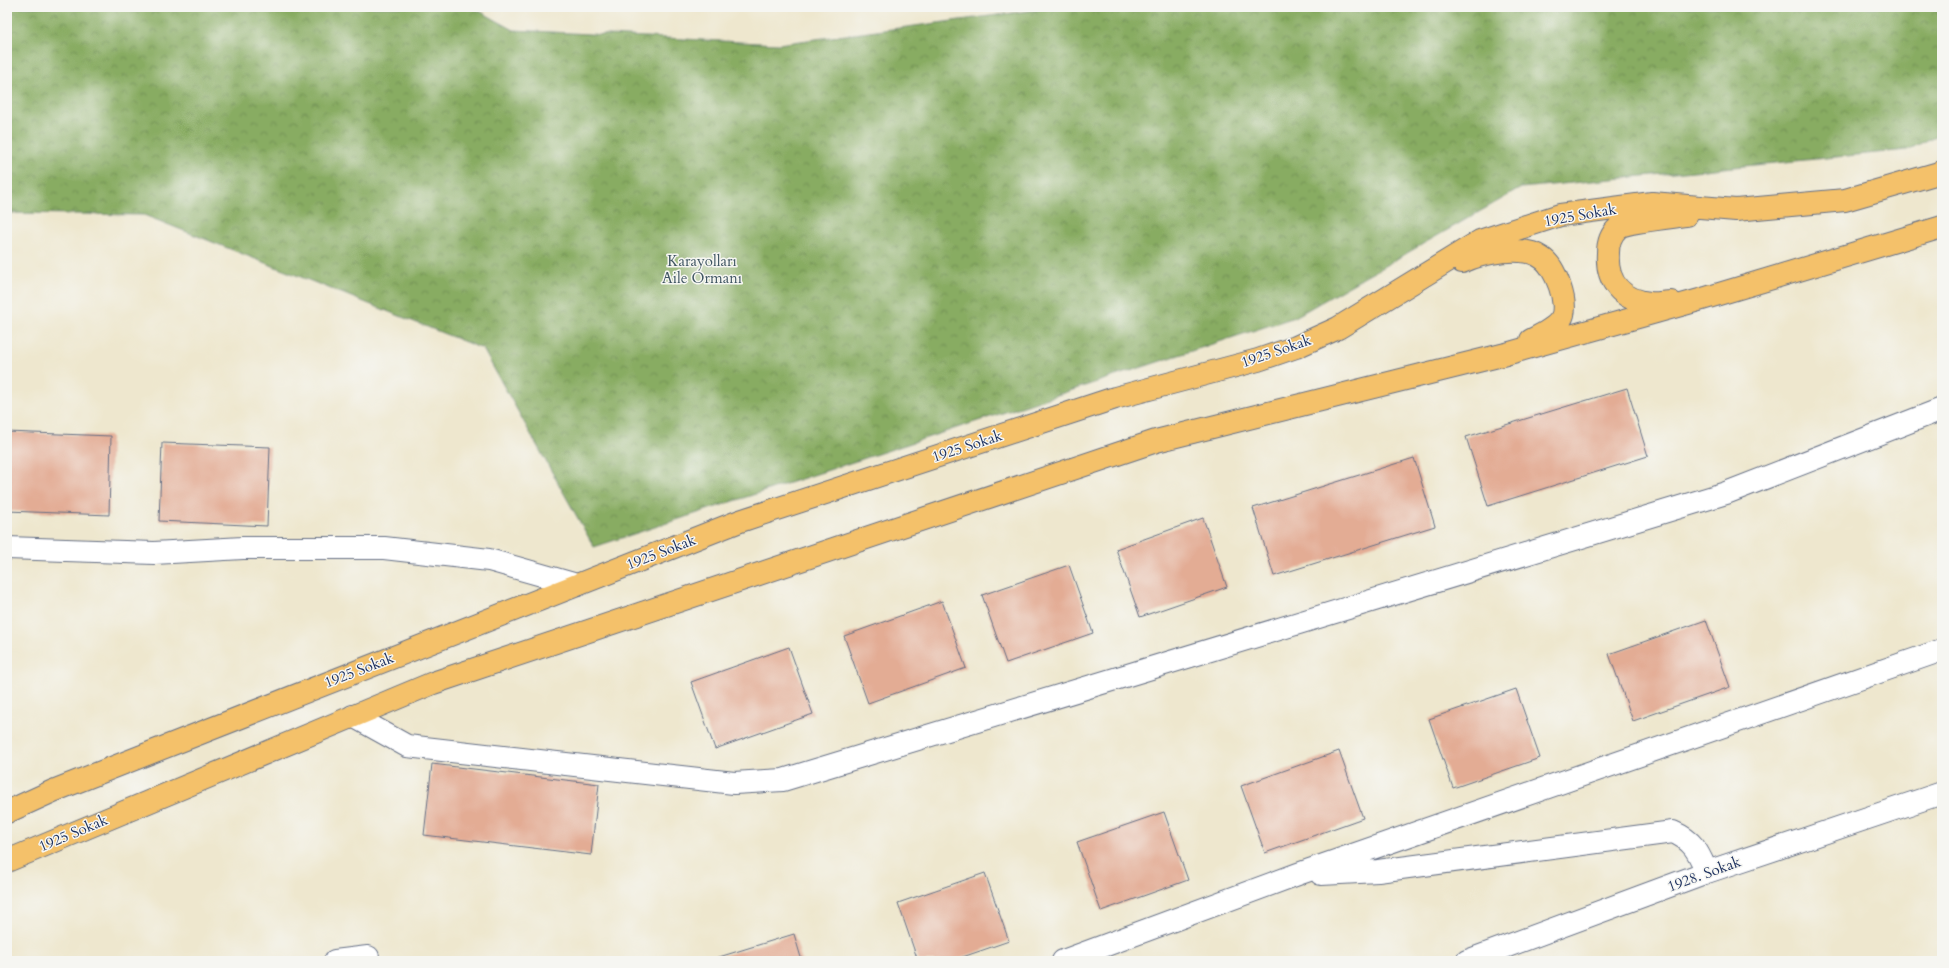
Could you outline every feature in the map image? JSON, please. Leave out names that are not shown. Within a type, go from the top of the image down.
[{"type":"main road","name":"1925 Sokak","points":[[7,812],[53,791],[762,514],[1115,398],[1258,360],[1296,347],[1338,328],[1480,241],[1560,215],[1652,203],[1736,210],[1845,200],[1942,172]]},
{"type":"main road","points":[[1699,300],[1650,303],[1633,298],[1617,289],[1610,275],[1607,260],[1608,240],[1618,227],[1653,219],[1736,210]]},
{"type":"main road","name":"1925 Sokak","points":[[7,861],[440,680],[1156,441],[1506,354],[1699,300],[1942,227]]},
{"type":"main road","points":[[1402,289],[1474,257],[1503,251],[1527,252],[1543,258],[1554,272],[1562,291],[1564,306],[1562,319],[1548,331],[1506,354]]},
{"type":"street","points":[[353,716],[407,746],[734,783],[784,780],[1726,493],[1942,409]]},
{"type":"street","points":[[7,548],[154,553],[243,548],[384,548],[489,560],[577,585]]},
{"type":"street","points":[[1063,961],[1298,874],[1942,650]]},
{"type":"street","name":"1928. Sokak","points":[[1467,961],[1708,872],[1942,793]]},
{"type":"street","points":[[1298,874],[1378,871],[1673,832],[1686,838],[1698,853],[1708,872]]},
{"type":"street","points":[[335,961],[368,957]]},
{"type":"green space","name":"Karayolları Aile Ormanı","points":[[7,7],[472,7],[514,30],[778,44],[1058,7],[1942,7],[1942,133],[1907,150],[1521,188],[1295,317],[594,547],[483,349],[144,215],[7,213]]},
{"type":"building","points":[[1627,388],[1648,456],[1488,506],[1466,437]]},
{"type":"building","points":[[7,432],[111,436],[109,515],[7,511]]},
{"type":"building","points":[[162,443],[270,447],[267,526],[159,521]]},
{"type":"building","points":[[1414,458],[1435,526],[1274,576],[1253,508]]},
{"type":"building","points":[[1203,518],[1227,587],[1140,617],[1116,549]]},
{"type":"building","points":[[1069,565],[1093,633],[1006,663],[982,595]]},
{"type":"building","points":[[942,601],[966,668],[868,703],[844,636]]},
{"type":"building","points":[[1706,620],[1730,687],[1633,721],[1609,654]]},
{"type":"building","points":[[789,647],[813,714],[715,749],[691,682]]},
{"type":"building","points":[[1516,689],[1540,758],[1453,788],[1429,719]]},
{"type":"building","points":[[1339,751],[1363,818],[1265,853],[1241,786]]},
{"type":"building","points":[[432,764],[599,784],[591,855],[424,835]]},
{"type":"building","points":[[1164,812],[1188,880],[1101,911],[1077,842]]},
{"type":"building","points":[[985,873],[1009,941],[951,961],[918,961],[898,903]]},
{"type":"building","points":[[794,934],[802,961],[706,961]]}]
